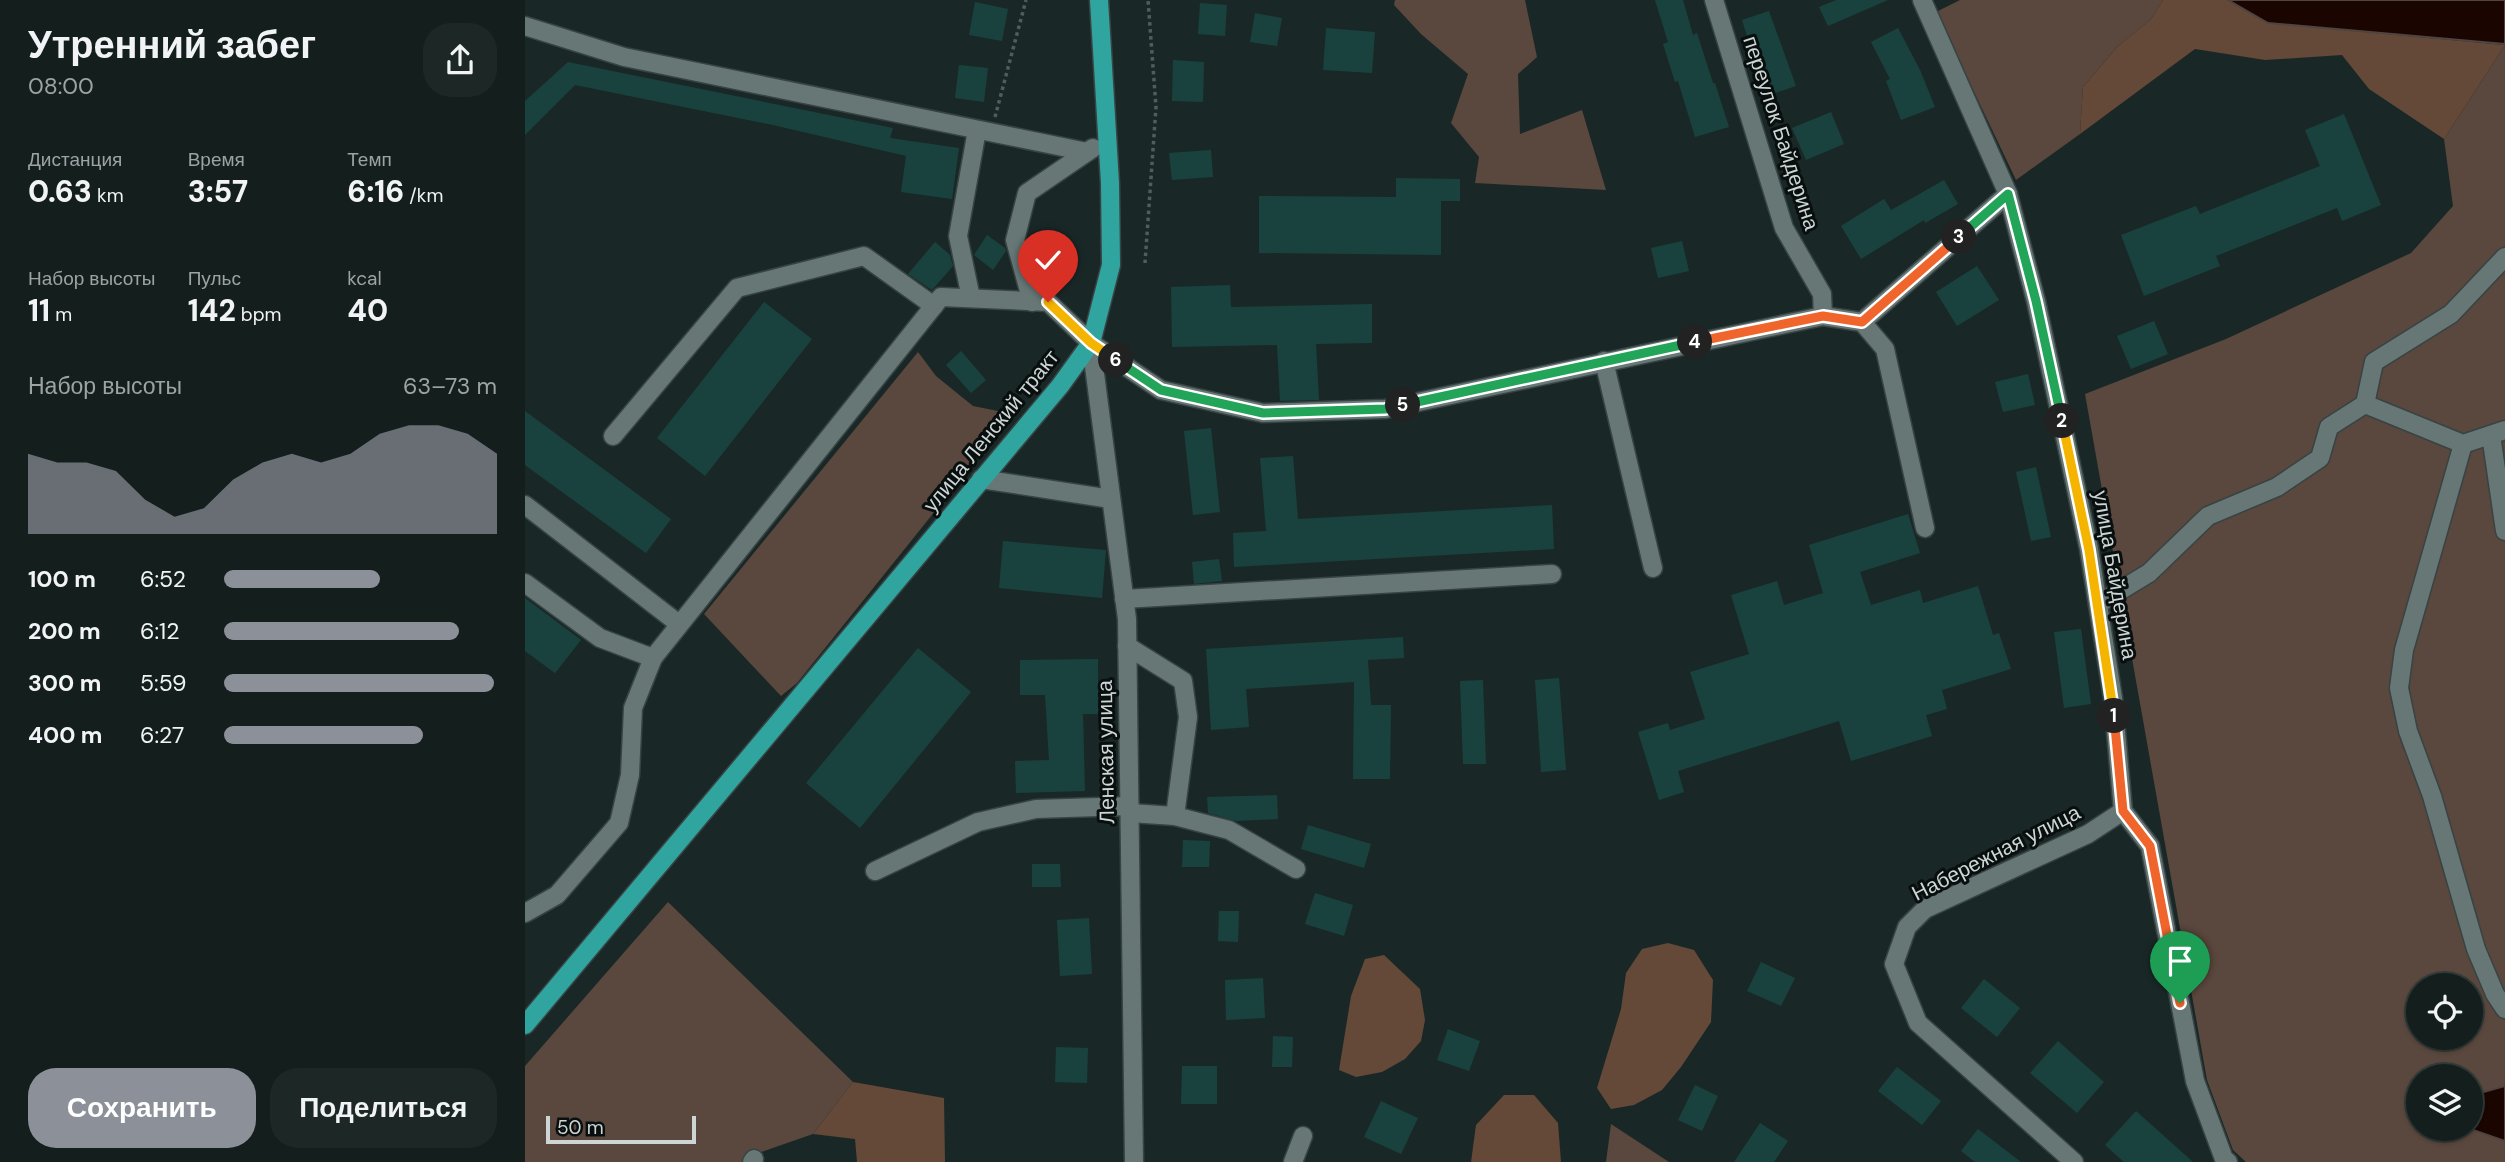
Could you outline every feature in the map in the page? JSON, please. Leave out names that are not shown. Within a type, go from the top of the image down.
[{"type":"main road","name":"улица Ленский тракт","points":[[525,1025],[1059,386],[1091,343],[1111,265],[1099,0]]},
{"type":"street","name":"переулок Байдерина","points":[[1714,0],[1784,228],[1822,294],[1823,316]]},
{"type":"street","name":"улица Байдерина","points":[[1922,0],[2008,194],[2036,301],[2089,550],[2113,698],[2123,811]]},
{"type":"street","points":[[525,26],[624,57],[1087,152]]},
{"type":"street","points":[[971,298],[958,236],[984,131]]},
{"type":"street","points":[[1032,302],[1015,240],[1027,193],[1107,139]]},
{"type":"street","points":[[1862,322],[2008,194]]},
{"type":"street","points":[[613,436],[737,288],[864,256],[934,306]]},
{"type":"street","points":[[2098,604],[2150,573],[2208,516],[2277,487],[2320,458],[2329,428],[2365,404],[2374,362],[2451,314],[2505,257]]},
{"type":"street","points":[[525,914],[557,895],[619,822],[630,775],[633,708],[653,658],[941,297],[1048,302],[1091,343],[1161,390],[1263,413],[1385,409],[1823,316],[1862,322],[1885,349],[1925,528]]},
{"type":"street","name":"Ленская улица","points":[[1091,343],[1124,599],[1127,646],[1134,1162]]},
{"type":"street","points":[[1604,361],[1653,568]]},
{"type":"street","points":[[2365,404],[2463,444],[2498,433],[2505,531]]},
{"type":"street","points":[[2463,444],[2407,638],[2399,688],[2408,731],[2432,796],[2476,949],[2495,995],[2505,1009]]},
{"type":"street","points":[[981,479],[1111,499]]},
{"type":"street","points":[[525,505],[679,624]]},
{"type":"street","points":[[1124,599],[1552,574]]},
{"type":"street","points":[[525,583],[600,638],[653,658]]},
{"type":"street","points":[[1127,646],[1183,681],[1188,717],[1175,816]]},
{"type":"street","points":[[875,871],[978,822],[1036,809],[1130,809],[1175,816],[1229,830],[1296,869]]},
{"type":"street","points":[[2123,811],[2150,846],[2195,1081],[2224,1158],[2228,1162]]},
{"type":"street","name":"Набережная улица","points":[[2074,1162],[1918,1023],[1893,964],[1907,927],[1925,909],[2088,834],[2123,811]]},
{"type":"street","points":[[1293,1162],[1303,1136]]},
{"type":"path","points":[[984,131],[1026,0]]},
{"type":"path","points":[[1145,263],[1156,107],[1149,0]]},
{"type":"shaded area","points":[[1395,0],[1525,0],[1537,57],[1518,74],[1520,134],[1582,110],[1606,190],[1475,183],[1479,157],[1451,123],[1468,74],[1421,34],[1394,5]]},
{"type":"shaded area","points":[[1960,0],[2163,0],[2151,19],[2117,47],[2083,87],[2080,134],[2016,180],[1936,12]]},
{"type":"shaded area","points":[[2163,0],[2228,0],[2268,23],[2505,45],[2444,139],[2369,89],[2342,55],[2265,60],[2195,49],[2080,134],[2083,87],[2117,47],[2151,19]]},
{"type":"shaded area","points":[[2228,0],[2505,0],[2505,44],[2268,23]]},
{"type":"shaded area","points":[[2505,45],[2505,1162],[2246,1162],[2233,1150],[2207,1080],[2085,394],[2226,339],[2411,253],[2453,206],[2444,139]]},
{"type":"shaded area","points":[[918,352],[936,376],[973,406],[1013,414],[797,683],[781,696],[704,614]]},
{"type":"shaded area","points":[[668,902],[853,1082],[813,1134],[747,1157],[744,1162],[525,1162],[525,1066]]},
{"type":"shaded area","points":[[1668,943],[1694,950],[1713,980],[1711,1022],[1662,1090],[1634,1105],[1611,1109],[1597,1088],[1621,1009],[1626,973],[1642,949]]},
{"type":"shaded area","points":[[1384,955],[1420,989],[1425,1020],[1421,1041],[1405,1059],[1382,1072],[1356,1077],[1339,1070],[1351,996],[1365,959]]},
{"type":"shaded area","points":[[853,1082],[944,1098],[945,1162],[857,1162],[855,1139],[813,1134]]},
{"type":"shaded area","points":[[2505,1086],[2505,1141],[2483,1133],[2483,1092]]},
{"type":"shaded area","points":[[1504,1095],[1534,1095],[1558,1123],[1561,1162],[1471,1162],[1476,1125]]},
{"type":"shaded area","points":[[1611,1124],[1669,1162],[1606,1162]]},
{"type":"building","points":[[1655,0],[1683,0],[1693,35],[1697,33],[1729,127],[1695,137],[1678,81],[1675,82],[1663,44],[1668,42]]},
{"type":"building","points":[[1836,0],[1888,0],[1828,26],[1819,7]]},
{"type":"building","points":[[975,2],[1008,9],[1002,41],[969,35]]},
{"type":"building","points":[[1200,3],[1227,5],[1225,36],[1198,34]]},
{"type":"building","points":[[1769,11],[1796,86],[1766,96],[1742,20]]},
{"type":"building","points":[[1255,13],[1282,18],[1277,46],[1250,42]]},
{"type":"building","points":[[1326,28],[1375,32],[1372,73],[1323,70]]},
{"type":"building","points":[[1898,28],[1920,70],[1935,107],[1901,120],[1886,81],[1890,79],[1871,42]]},
{"type":"building","points":[[1173,60],[1204,62],[1203,102],[1172,101]]},
{"type":"building","points":[[568,62],[893,128],[890,138],[959,148],[952,199],[901,192],[906,156],[773,125],[575,85],[525,135],[525,101]]},
{"type":"building","points":[[959,65],[988,68],[984,102],[955,98]]},
{"type":"building","points":[[1831,112],[1844,144],[1806,160],[1792,128]]},
{"type":"building","points":[[2344,114],[2381,205],[2342,221],[2337,208],[2216,256],[2220,266],[2144,296],[2121,235],[2196,206],[2200,214],[2320,166],[2305,130]]},
{"type":"building","points":[[1211,150],[1213,177],[1172,180],[1169,153]]},
{"type":"building","points":[[1396,178],[1460,179],[1460,201],[1441,201],[1441,255],[1259,253],[1259,196],[1396,197]]},
{"type":"building","points":[[1944,180],[1958,204],[1925,223],[1924,220],[1861,259],[1841,226],[1884,199],[1891,210]]},
{"type":"building","points":[[987,235],[1006,251],[993,270],[974,255]]},
{"type":"building","points":[[1682,241],[1689,271],[1658,278],[1651,248]]},
{"type":"building","points":[[935,242],[950,255],[953,266],[932,290],[908,274]]},
{"type":"building","points":[[1977,266],[1999,300],[1957,326],[1936,292]]},
{"type":"building","points":[[1230,285],[1231,307],[1372,304],[1372,343],[1316,344],[1319,400],[1280,401],[1277,345],[1172,347],[1171,287]]},
{"type":"building","points":[[764,302],[812,339],[705,476],[657,438]]},
{"type":"building","points":[[2154,321],[2168,354],[2131,369],[2117,336]]},
{"type":"building","points":[[961,351],[986,380],[971,393],[946,365]]},
{"type":"building","points":[[2028,374],[2035,405],[2003,412],[1995,382]]},
{"type":"building","points":[[525,411],[671,519],[646,553],[525,465]]},
{"type":"building","points":[[1211,428],[1220,512],[1193,515],[1184,431]]},
{"type":"building","points":[[1293,456],[1298,519],[1552,505],[1554,549],[1234,567],[1233,533],[1266,531],[1260,458]]},
{"type":"building","points":[[2036,467],[2051,537],[2031,541],[2016,472]]},
{"type":"building","points":[[1908,514],[1920,553],[1860,572],[1871,605],[1920,590],[1923,603],[1978,586],[1993,635],[1999,633],[2011,669],[1942,690],[1947,709],[1926,715],[1932,736],[1851,761],[1839,721],[1678,771],[1684,792],[1659,800],[1638,732],[1668,723],[1670,730],[1705,719],[1690,672],[1749,654],[1731,595],[1777,581],[1784,605],[1823,593],[1809,545]]},
{"type":"building","points":[[1003,541],[1106,550],[1102,598],[999,588]]},
{"type":"building","points":[[1219,559],[1222,581],[1194,584],[1192,562]]},
{"type":"building","points":[[525,598],[581,640],[555,673],[525,651]]},
{"type":"building","points":[[2081,629],[2091,704],[2064,708],[2054,632]]},
{"type":"building","points":[[1403,637],[1404,658],[1368,660],[1371,705],[1391,705],[1390,779],[1353,779],[1354,682],[1246,689],[1249,727],[1211,730],[1206,649]]},
{"type":"building","points":[[918,648],[971,692],[860,828],[806,783]]},
{"type":"building","points":[[1098,659],[1098,714],[1083,714],[1085,791],[1016,793],[1015,761],[1049,760],[1045,695],[1020,695],[1020,660]]},
{"type":"building","points":[[1559,678],[1566,770],[1541,772],[1535,680]]},
{"type":"building","points":[[1483,680],[1486,764],[1463,764],[1460,681]]},
{"type":"building","points":[[1277,795],[1278,819],[1236,821],[1208,813],[1207,797]]},
{"type":"building","points":[[1308,825],[1371,844],[1364,868],[1301,849]]},
{"type":"building","points":[[1183,840],[1210,841],[1209,867],[1182,867]]},
{"type":"building","points":[[1032,864],[1060,864],[1061,887],[1032,887]]},
{"type":"building","points":[[1315,893],[1353,905],[1344,936],[1305,924]]},
{"type":"building","points":[[1219,911],[1239,911],[1238,942],[1218,941]]},
{"type":"building","points":[[1089,918],[1092,974],[1060,976],[1057,920]]},
{"type":"building","points":[[1761,962],[1795,978],[1781,1006],[1747,991]]},
{"type":"building","points":[[1263,978],[1265,1018],[1226,1020],[1225,980]]},
{"type":"building","points":[[1984,979],[2020,1008],[1997,1037],[1961,1008]]},
{"type":"building","points":[[1448,1029],[1480,1041],[1469,1071],[1437,1060]]},
{"type":"building","points":[[1273,1036],[1293,1037],[1292,1067],[1272,1067]]},
{"type":"building","points":[[2058,1041],[2104,1082],[2077,1113],[2030,1073]]},
{"type":"building","points":[[1056,1047],[1088,1048],[1087,1083],[1055,1082]]},
{"type":"building","points":[[1182,1066],[1217,1066],[1217,1104],[1181,1104]]},
{"type":"building","points":[[1897,1067],[1941,1101],[1922,1125],[1878,1091]]},
{"type":"building","points":[[1695,1085],[1718,1096],[1702,1131],[1678,1120]]},
{"type":"building","points":[[1381,1101],[1418,1118],[1401,1154],[1364,1137]]},
{"type":"building","points":[[2136,1111],[2193,1162],[2124,1162],[2105,1145]]},
{"type":"building","points":[[1760,1123],[1788,1141],[1774,1162],[1734,1162]]},
{"type":"building","points":[[1978,1129],[2021,1162],[1975,1162],[1961,1151]]},
{"type":"route","points":[[1048,302],[1091,343],[1161,390],[1263,413],[1385,409],[1823,316],[1862,322],[2008,194],[2036,301],[2089,550],[2113,698],[2123,811],[2150,846],[2180,1003]]}]
